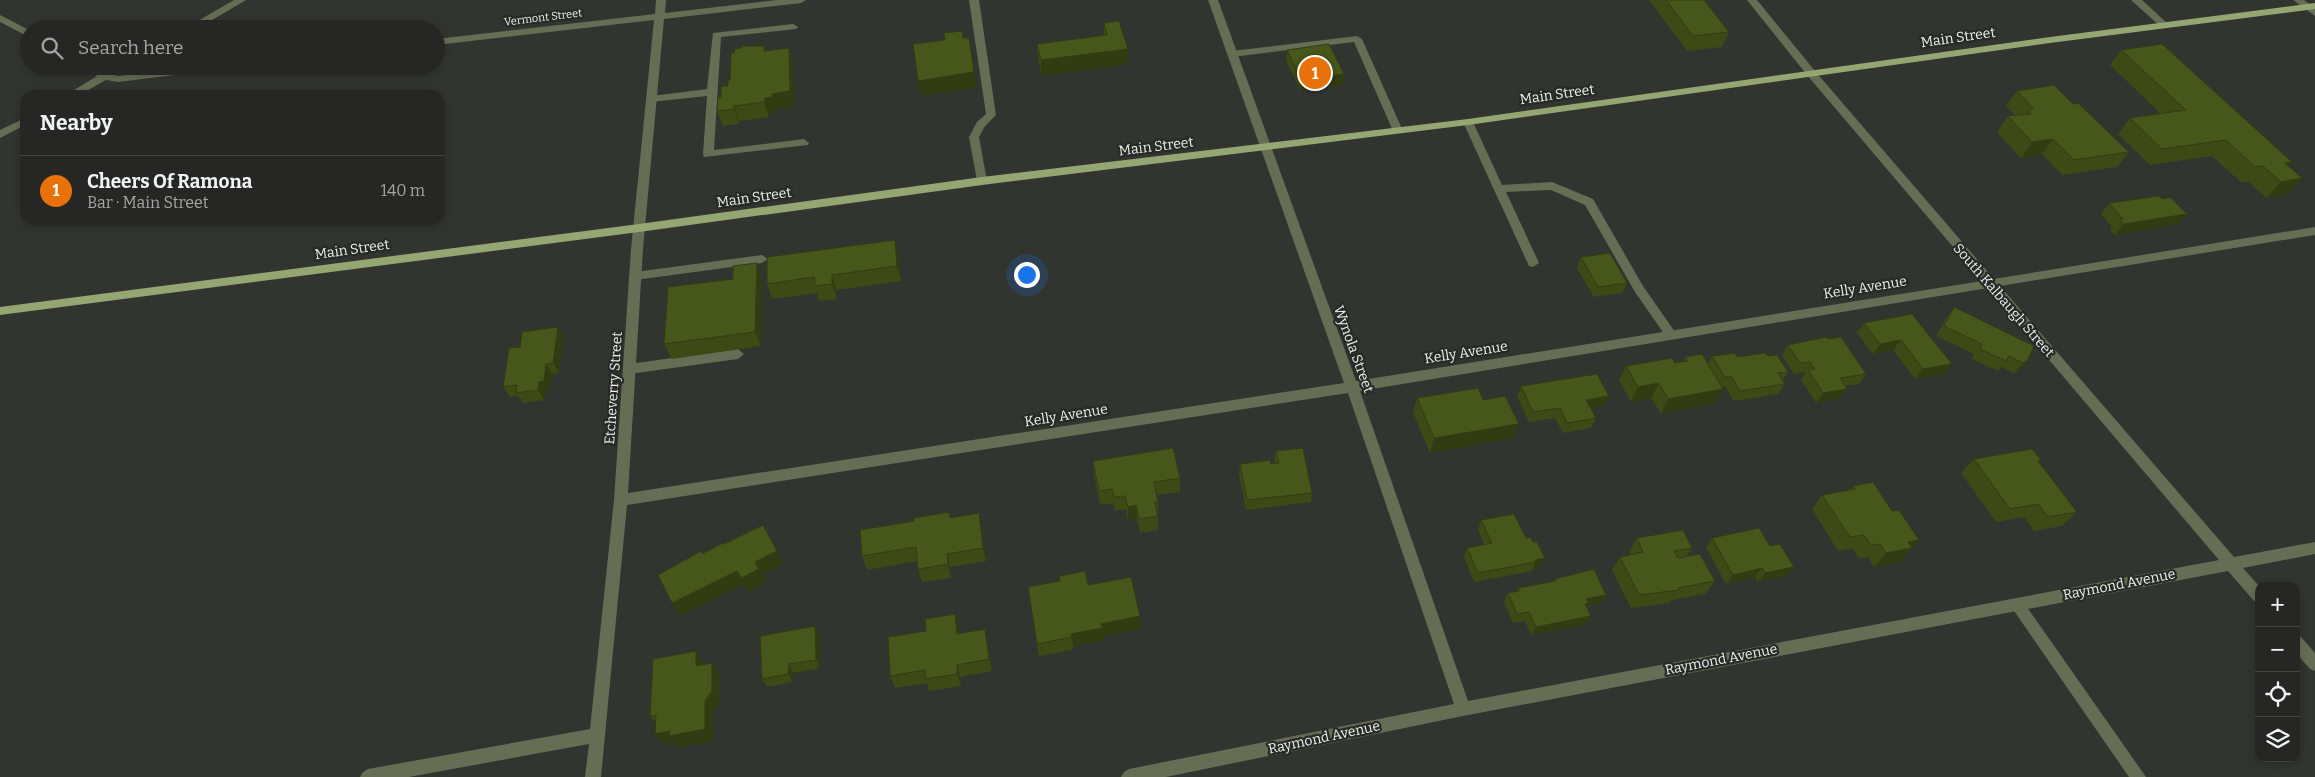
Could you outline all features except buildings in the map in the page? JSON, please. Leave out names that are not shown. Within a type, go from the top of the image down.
[{"type":"main road","name":"Main Street","points":[[0,311],[639,228],[982,181],[1468,122],[2164,25],[2312,8]]},
{"type":"street","points":[[205,20],[241,0]]},
{"type":"street","name":"Etcheverry Street","points":[[593,777],[621,500],[635,276],[661,0]]},
{"type":"street","name":"Vermont Street","points":[[445,41],[801,0]]},
{"type":"street","points":[[974,0],[991,115],[981,124],[974,136],[982,181]]},
{"type":"street","name":"Wynola Street","points":[[1213,0],[1352,387],[1463,709]]},
{"type":"street","name":"South Kalbaugh Street","points":[[1752,0],[1811,73],[2255,592]]},
{"type":"street","points":[[2136,0],[2164,25]]},
{"type":"street","points":[[2298,0],[2312,8]]},
{"type":"street","points":[[0,18],[20,29]]},
{"type":"street","points":[[793,27],[716,35],[708,154],[804,143]]},
{"type":"street","points":[[1232,54],[1357,39],[1398,131]]},
{"type":"street","points":[[80,90],[104,76],[118,79],[151,75]]},
{"type":"street","points":[[651,99],[712,92]]},
{"type":"street","points":[[1468,122],[1533,263]]},
{"type":"street","points":[[0,135],[20,124]]},
{"type":"street","points":[[1498,189],[1552,186],[1589,202],[1640,289],[1671,335]]},
{"type":"street","name":"Kelly Avenue","points":[[621,500],[1352,387],[2315,231]]},
{"type":"street","points":[[635,276],[762,259]]},
{"type":"street","points":[[629,369],[738,354]]},
{"type":"street","name":"Raymond Avenue","points":[[1129,777],[1463,709],[2315,548]]},
{"type":"street","points":[[2017,604],[2138,777]]},
{"type":"street","points":[[2300,647],[2315,664]]},
{"type":"street","points":[[368,777],[597,735]]},
{"type":"place","name":"Cheers Of Ramona","points":[[1315,73]]}]
